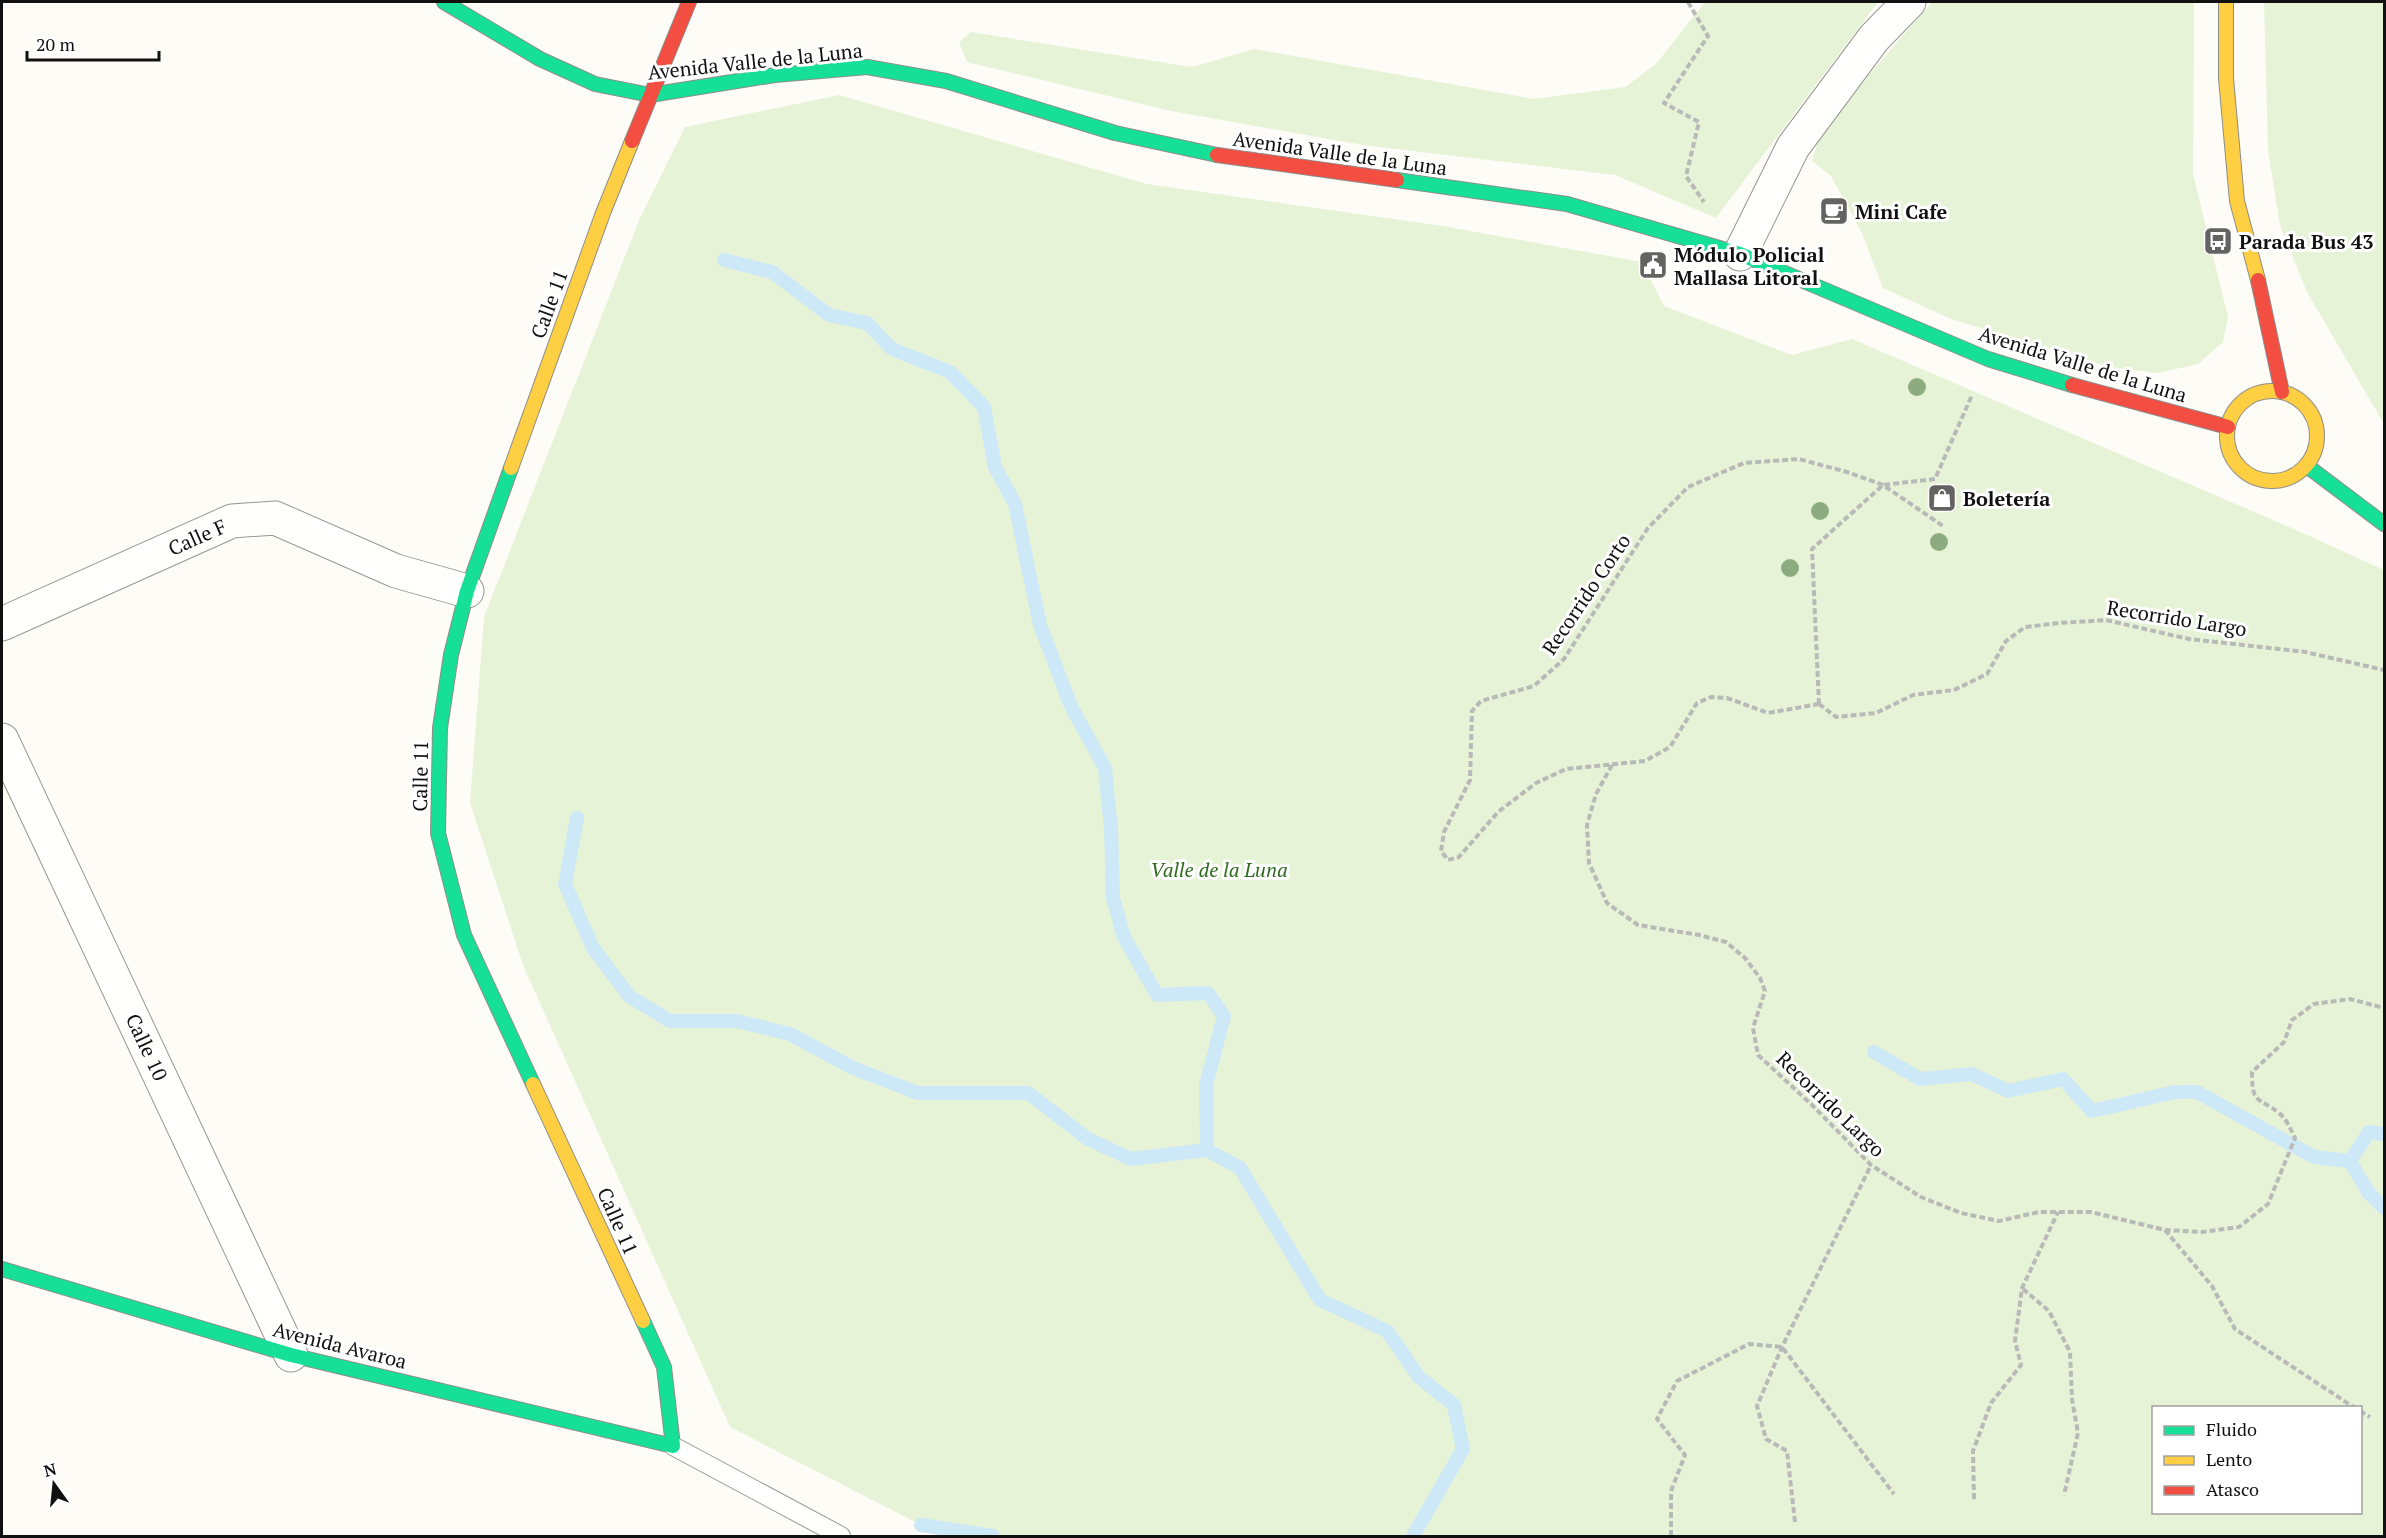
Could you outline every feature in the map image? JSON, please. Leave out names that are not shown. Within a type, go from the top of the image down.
[{"type":"main road","name":"Avenida Valle de la Luna","points":[[444,2],[551,64],[595,84],[650,95],[775,75],[867,67],[946,81],[1115,133],[1220,156],[1568,204],[1740,254],[1988,359],[2047,378],[2228,427]]},
{"type":"main road","name":"Calle 11","points":[[673,1446],[664,1367],[464,935],[438,833],[440,728],[451,655],[466,591],[603,213],[689,2]]},
{"type":"main road","points":[[2226,2],[2226,78],[2237,201],[2258,280],[2282,392]]},
{"type":"main road","points":[[2282,392],[2297,398],[2308,408],[2316,422],[2318,438],[2315,453],[2307,466],[2280,481],[2265,481],[2250,476],[2237,466],[2230,454],[2227,441],[2228,427],[2241,403],[2253,395],[2282,392]]},
{"type":"main road","points":[[2307,466],[2385,524]]},
{"type":"main road","name":"Avenida Avaroa","points":[[2,1269],[291,1355],[673,1446]]},
{"type":"street","points":[[1740,254],[1793,147],[1874,38],[1908,2]]},
{"type":"street","name":"Calle F","points":[[2,624],[232,520],[275,518],[396,571],[466,591]]},
{"type":"street","name":"Calle 10","points":[[2,740],[291,1355]]},
{"type":"lane","points":[[673,1446],[841,1536]]},
{"type":"path","points":[[1688,2],[1708,36],[1664,103],[1699,122],[1686,176],[1706,205]]},
{"type":"path","points":[[1612,765],[1645,761],[1670,747],[1698,703],[1711,697],[1726,698],[1768,713],[1819,704],[1812,549],[1883,485],[1935,479],[1988,359]]},
{"type":"path","name":"Recorrido Corto","points":[[1612,765],[1566,769],[1536,783],[1498,812],[1459,857],[1448,860],[1441,851],[1444,832],[1470,780],[1473,711],[1481,701],[1534,686],[1564,659],[1648,528],[1688,487],[1744,463],[1799,459],[1883,485],[1943,526]]},
{"type":"path","name":"Recorrido Largo","points":[[1819,704],[1836,717],[1876,713],[1913,695],[1954,690],[1987,674],[2006,641],[2025,627],[2106,620],[2189,639],[2305,652],[2385,670]]},
{"type":"path","name":"Recorrido Largo","points":[[1612,765],[1596,794],[1587,825],[1589,863],[1607,903],[1638,925],[1726,942],[1745,958],[1760,978],[1765,992],[1753,1028],[1758,1055],[1811,1104],[1871,1165],[1921,1197],[1961,1213],[1999,1221],[2039,1212],[2091,1212],[2165,1230],[2202,1232],[2239,1227],[2268,1204],[2295,1138],[2281,1114],[2262,1104],[2252,1091],[2252,1072],[2284,1042],[2292,1020],[2314,1004],[2350,999],[2385,1008]]},
{"type":"path","points":[[1795,1522],[1787,1451],[1766,1439],[1757,1406],[1782,1347],[1871,1165]]},
{"type":"path","points":[[1974,1498],[1973,1450],[1991,1403],[2021,1365],[2015,1341],[2022,1288],[2058,1212]]},
{"type":"path","points":[[2165,1230],[2212,1286],[2235,1329],[2353,1406]]},
{"type":"path","points":[[2022,1288],[2049,1311],[2070,1352],[2072,1399],[2078,1433],[2064,1495]]},
{"type":"path","points":[[1671,1536],[1671,1491],[1685,1455],[1657,1419],[1677,1381],[1749,1344],[1782,1347],[1894,1494]]},
{"type":"path","points":[[2362,1412],[2370,1417]]},
{"type":"green space","points":[[1705,2],[1878,2],[1716,218],[1615,175],[1363,145],[1171,111],[967,62],[959,42],[971,32],[1192,67],[1254,49],[1534,99],[1625,87],[1656,64]]},
{"type":"green space","points":[[1932,2],[2194,2],[2193,174],[2228,317],[2223,342],[2198,364],[2158,373],[2109,367],[1951,319],[1883,288],[1861,231],[1831,176],[1812,161],[1822,129]]},
{"type":"green space","points":[[2264,2],[2384,2],[2384,424],[2307,292],[2280,225],[2268,151]]},
{"type":"green space","name":"Valle de la Luna","points":[[839,95],[1147,184],[1443,226],[1642,262],[1664,306],[1792,355],[1852,339],[2384,570],[2384,1536],[993,1536],[921,1525],[730,1427],[523,965],[470,803],[484,617],[640,218],[685,127]]},
{"type":"waterway","points":[[724,260],[772,272],[829,315],[867,323],[892,349],[950,372],[984,407],[995,467],[1015,504],[1040,625],[1071,706],[1105,768],[1111,829],[1113,898],[1124,937],[1157,995],[1208,993],[1224,1016],[1206,1085],[1207,1150],[1240,1168],[1320,1300],[1387,1331],[1419,1377],[1454,1405],[1463,1449],[1413,1536]]},
{"type":"waterway","points":[[577,818],[565,884],[593,948],[629,996],[670,1021],[737,1021],[790,1034],[853,1068],[918,1093],[1028,1093],[1088,1139],[1131,1159],[1207,1150]]},
{"type":"waterway","points":[[1874,1052],[1920,1079],[1972,1074],[2008,1091],[2063,1079],[2092,1111],[2175,1092],[2197,1092],[2314,1157],[2350,1161],[2368,1192],[2384,1208]]},
{"type":"waterway","points":[[2350,1161],[2369,1132],[2384,1134]]},
{"type":"waterway","points":[[921,1525],[993,1536]]},
{"type":"traffic: fast","points":[[444,2],[540,59],[595,84],[650,95],[775,75],[867,67],[946,81],[1115,133],[1217,155]]},
{"type":"traffic: fast","points":[[1397,180],[1567,204],[1740,254],[1988,359],[2072,385]]},
{"type":"traffic: fast","points":[[2307,466],[2384,524]]},
{"type":"traffic: fast","points":[[511,468],[467,591],[451,655],[440,728],[438,833],[464,935],[533,1084]]},
{"type":"traffic: fast","points":[[2,1269],[291,1355],[673,1446],[664,1367],[643,1321]]},
{"type":"traffic: slow","points":[[2226,2],[2226,78],[2237,201],[2258,280]]},
{"type":"traffic: slow","points":[[511,468],[603,213],[632,141]]},
{"type":"traffic: slow","points":[[2272,391],[2289,394],[2304,404],[2314,419],[2317,436],[2314,453],[2304,468],[2289,478],[2272,481],[2255,478],[2240,468],[2230,453],[2227,436],[2230,419],[2240,404],[2255,394],[2272,391]]},
{"type":"traffic: slow","points":[[533,1084],[643,1321]]},
{"type":"traffic: jam","points":[[632,141],[689,2]]},
{"type":"traffic: jam","points":[[1217,155],[1397,180]]},
{"type":"traffic: jam","points":[[2258,280],[2282,392]]},
{"type":"traffic: jam","points":[[2072,385],[2228,427]]},
{"type":"place","name":"Mini Cafe","points":[[1834,211]]},
{"type":"place","name":"Parada Bus 43","points":[[2218,241]]},
{"type":"place","name":"Módulo Policial Mallasa Litoral","points":[[1653,265]]},
{"type":"place","name":"Boletería","points":[[1942,498]]}]
